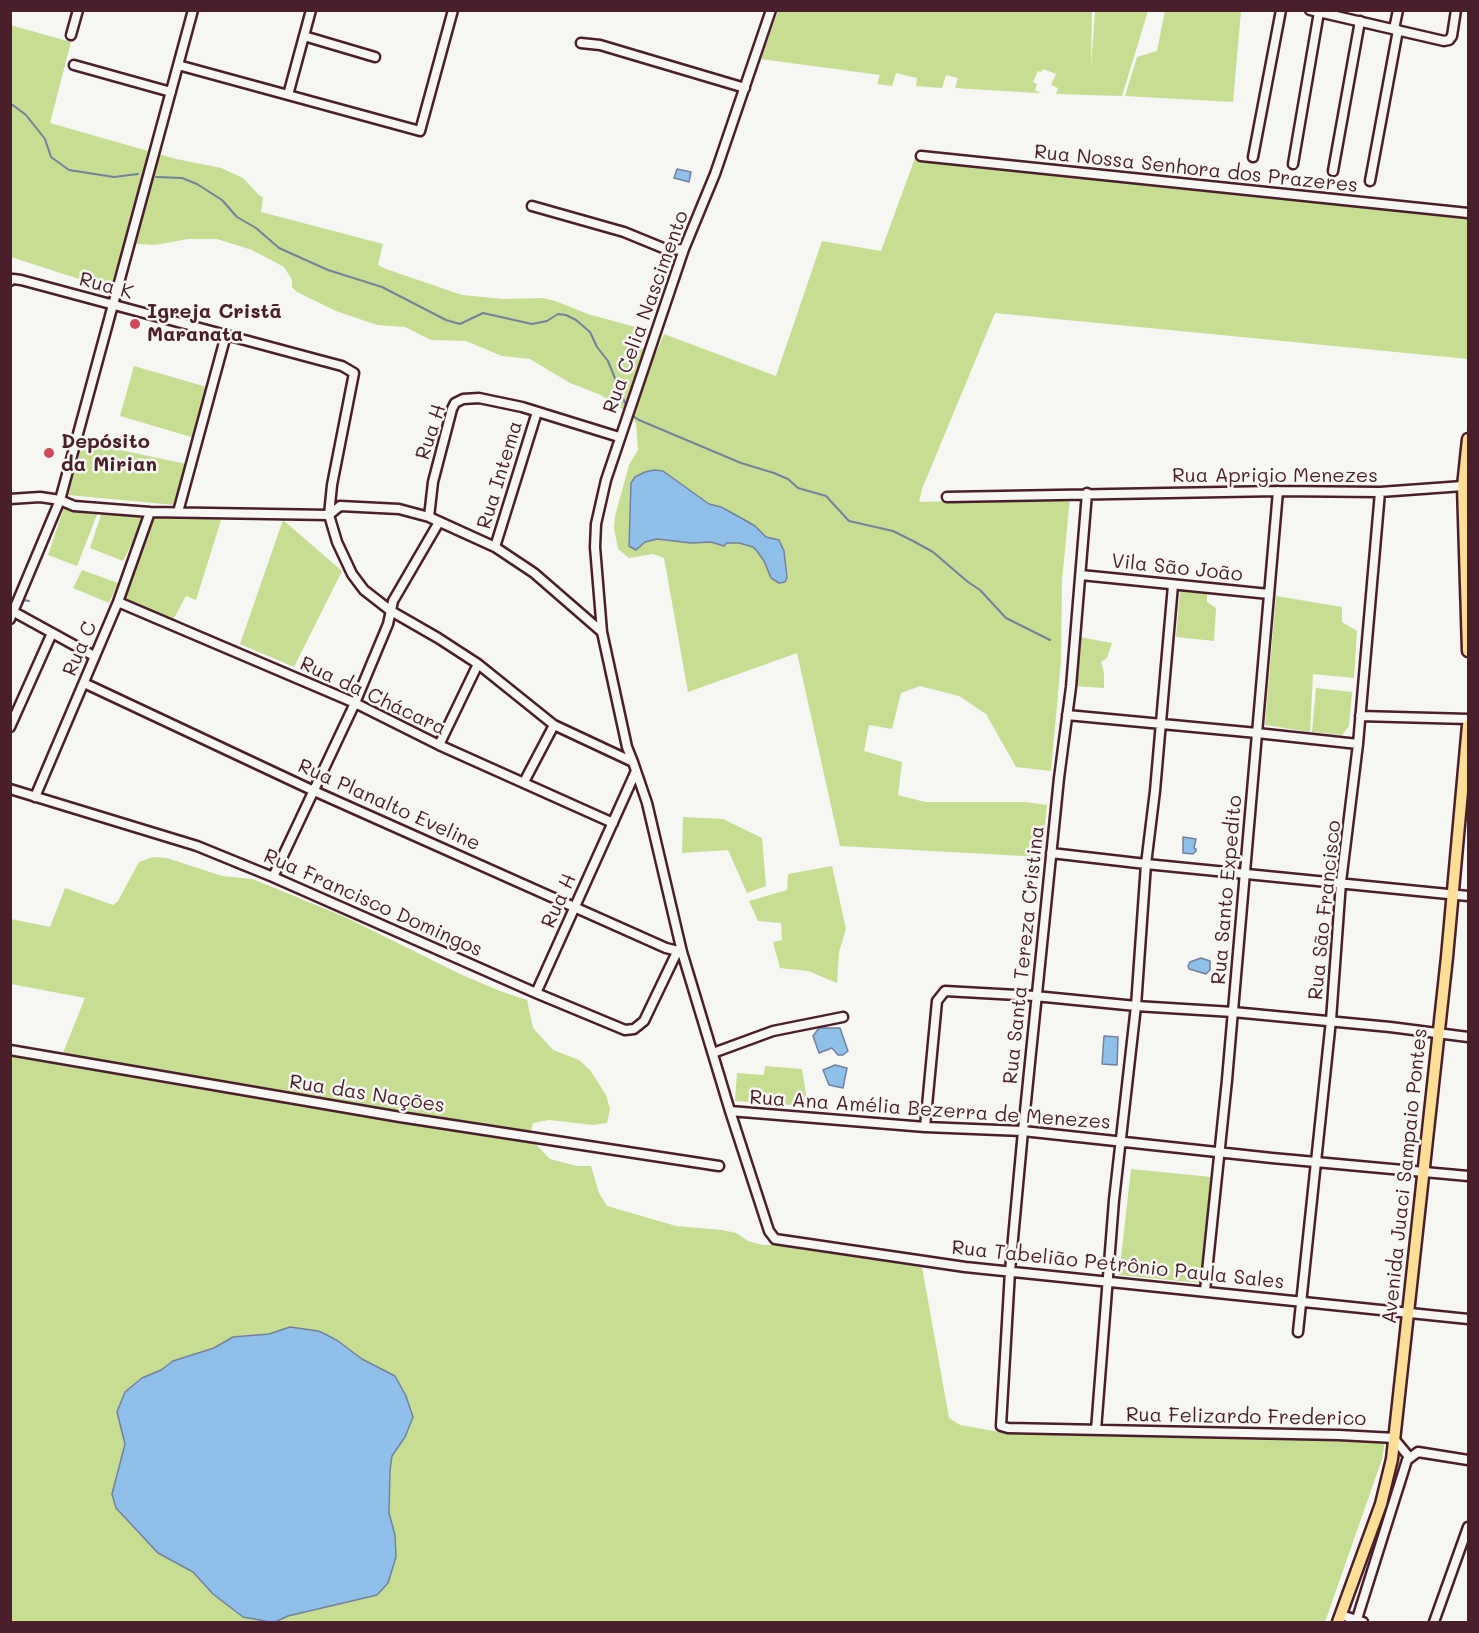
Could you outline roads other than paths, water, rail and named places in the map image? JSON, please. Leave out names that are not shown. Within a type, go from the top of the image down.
[{"type":"main road","points":[[1468,439],[1463,486],[1468,651]]},
{"type":"main road","name":"Avenida Juaci Sampaio Pontes","points":[[1339,1619],[1381,1504],[1395,1439],[1425,1172],[1468,725]]},
{"type":"street","points":[[71,35],[78,10]]},
{"type":"street","points":[[94,656],[52,633],[12,616],[60,500],[193,10]]},
{"type":"street","points":[[288,95],[311,10]]},
{"type":"street","points":[[178,65],[420,131],[453,10]]},
{"type":"street","name":"Rua Celia Nascimento","points":[[635,767],[627,747],[602,632],[595,547],[596,524],[606,480],[684,249],[715,174],[771,10]]},
{"type":"street","points":[[1253,157],[1281,10]]},
{"type":"street","points":[[1370,181],[1398,10]]},
{"type":"street","points":[[1293,164],[1314,11],[1339,14],[1444,41],[1449,40],[1452,36],[1456,10]]},
{"type":"street","points":[[1333,171],[1360,21]]},
{"type":"street","points":[[304,36],[375,57]]},
{"type":"street","points":[[581,43],[600,45],[744,88]]},
{"type":"street","points":[[74,65],[171,92]]},
{"type":"street","name":"Rua Nossa Senhora dos Prazeres","points":[[921,156],[1468,213]]},
{"type":"street","points":[[532,206],[624,232],[668,250],[684,249]]},
{"type":"street","name":"Rua K","points":[[10,281],[21,280],[342,366],[354,373],[329,515]]},
{"type":"street","points":[[177,512],[226,335]]},
{"type":"street","name":"Rua H","points":[[429,517],[433,482],[455,403],[463,399],[479,398],[537,412]]},
{"type":"street","points":[[537,412],[620,437]]},
{"type":"street","name":"Rua Intema","points":[[495,547],[537,412]]},
{"type":"street","name":"Rua Aprigio Menezes","points":[[947,497],[1088,493],[1380,492],[1463,486]]},
{"type":"street","name":"Rua Santo Expedito","points":[[1205,1291],[1233,1012],[1278,491]]},
{"type":"street","name":"Rua São Francisco","points":[[1298,1332],[1330,1020],[1341,882],[1358,744],[1380,492]]},
{"type":"street","name":"Rua Santa Tereza Cristina","points":[[1001,1421],[1010,1271],[1035,996],[1067,715],[1088,493]]},
{"type":"street","points":[[10,499],[40,497],[60,500],[74,506],[150,512],[329,515],[340,506],[399,509],[429,517],[495,547],[534,573],[602,632]]},
{"type":"street","name":"Rua C","points":[[35,797],[118,602],[150,512]]},
{"type":"street","points":[[329,515],[337,543],[352,574],[364,590],[391,611],[478,664],[554,725],[635,767]]},
{"type":"street","points":[[273,877],[355,703],[388,624],[393,601],[439,522]]},
{"type":"street","name":"Vila São João","points":[[1080,575],[1269,594]]},
{"type":"street","points":[[1109,1281],[1173,585]]},
{"type":"street","name":"Rua da Chácara","points":[[118,602],[355,703],[440,745],[613,823]]},
{"type":"street","points":[[10,727],[52,633]]},
{"type":"street","points":[[440,745],[478,664]]},
{"type":"street","name":"Rua Planalto Eveline","points":[[84,683],[314,791],[679,952]]},
{"type":"street","points":[[1067,715],[1358,744]]},
{"type":"street","points":[[1360,716],[1468,719]]},
{"type":"street","points":[[524,782],[554,725]]},
{"type":"street","name":"Rua H","points":[[536,993],[613,823],[635,767]]},
{"type":"street","name":"Rua Ana Amélia Bezerra de Menezes","points":[[635,767],[647,802],[679,952],[730,1111],[925,1127],[1023,1131],[1468,1176]]},
{"type":"street","name":"Rua Francisco Domingos","points":[[10,789],[197,846],[625,1030],[634,1029],[644,1021],[679,952]]},
{"type":"street","points":[[1051,853],[1468,896]]},
{"type":"street","points":[[925,1127],[938,998],[945,991],[1330,1020],[1468,1037]]},
{"type":"street","points":[[712,1053],[783,1028],[843,1017]]},
{"type":"street","name":"Rua das Nações","points":[[10,1050],[400,1117],[719,1166]]},
{"type":"street","name":"Rua Tabelião Petrônio Paula Sales","points":[[730,1111],[769,1231],[775,1239],[965,1267],[1468,1319]]},
{"type":"street","name":"Rua Felizardo Frederico","points":[[1096,1430],[1109,1281]]},
{"type":"street","name":"Rua Felizardo Frederico","points":[[1001,1421],[1001,1426],[1008,1428],[1339,1435],[1395,1439]]},
{"type":"street","points":[[1395,1439],[1410,1458]]},
{"type":"street","points":[[1339,1619],[1358,1622],[1407,1460],[1418,1452],[1468,1460]]},
{"type":"street","points":[[1434,1623],[1468,1527]]},
{"type":"water","points":[[677,169],[691,172],[689,182],[674,178]]},
{"type":"water","points":[[654,470],[663,471],[709,504],[721,507],[755,526],[766,537],[779,540],[784,551],[787,578],[785,582],[779,583],[771,578],[764,561],[753,547],[739,543],[727,543],[724,546],[711,542],[691,543],[657,539],[645,542],[636,550],[629,546],[631,483],[635,477]]},
{"type":"water","points":[[1183,837],[1196,839],[1194,848],[1196,851],[1193,854],[1183,853]]},
{"type":"water","points":[[1201,958],[1210,961],[1210,970],[1206,974],[1189,969],[1188,966],[1190,962]]},
{"type":"water","points":[[819,1028],[840,1028],[848,1051],[843,1055],[838,1055],[832,1048],[819,1053],[813,1036]]},
{"type":"water","points":[[1104,1036],[1118,1037],[1117,1065],[1102,1064]]},
{"type":"water","points":[[835,1065],[847,1068],[843,1088],[829,1085],[823,1070]]},
{"type":"water","points":[[290,1327],[325,1334],[362,1359],[395,1376],[406,1396],[413,1417],[405,1437],[392,1456],[389,1513],[395,1535],[396,1557],[388,1583],[377,1595],[270,1622],[243,1617],[213,1594],[193,1572],[158,1553],[116,1508],[112,1494],[125,1444],[117,1412],[125,1392],[142,1378],[161,1370],[173,1361],[214,1348],[233,1337],[269,1334]]},
{"type":"waterway","points":[[10,103],[26,115],[45,139],[51,157],[69,170],[114,177],[138,174]]},
{"type":"waterway","points":[[156,177],[182,178],[197,184],[222,200],[237,217],[256,228],[279,248],[328,270],[382,287],[446,320],[460,324],[483,313],[532,324],[547,321],[558,314],[566,315],[590,332],[597,347],[608,361],[625,403]]},
{"type":"waterway","points":[[633,416],[741,463],[788,479],[798,488],[826,496],[849,521],[893,531],[913,541],[933,552],[980,590],[1006,618],[1050,640]]},
{"type":"waterway","points":[[19,610],[24,600],[29,601]]},
{"type":"place","name":"Igreja Cristã Maranata","points":[[135,324]]},
{"type":"place","name":"Depósito da Mirian","points":[[49,453]]}]
